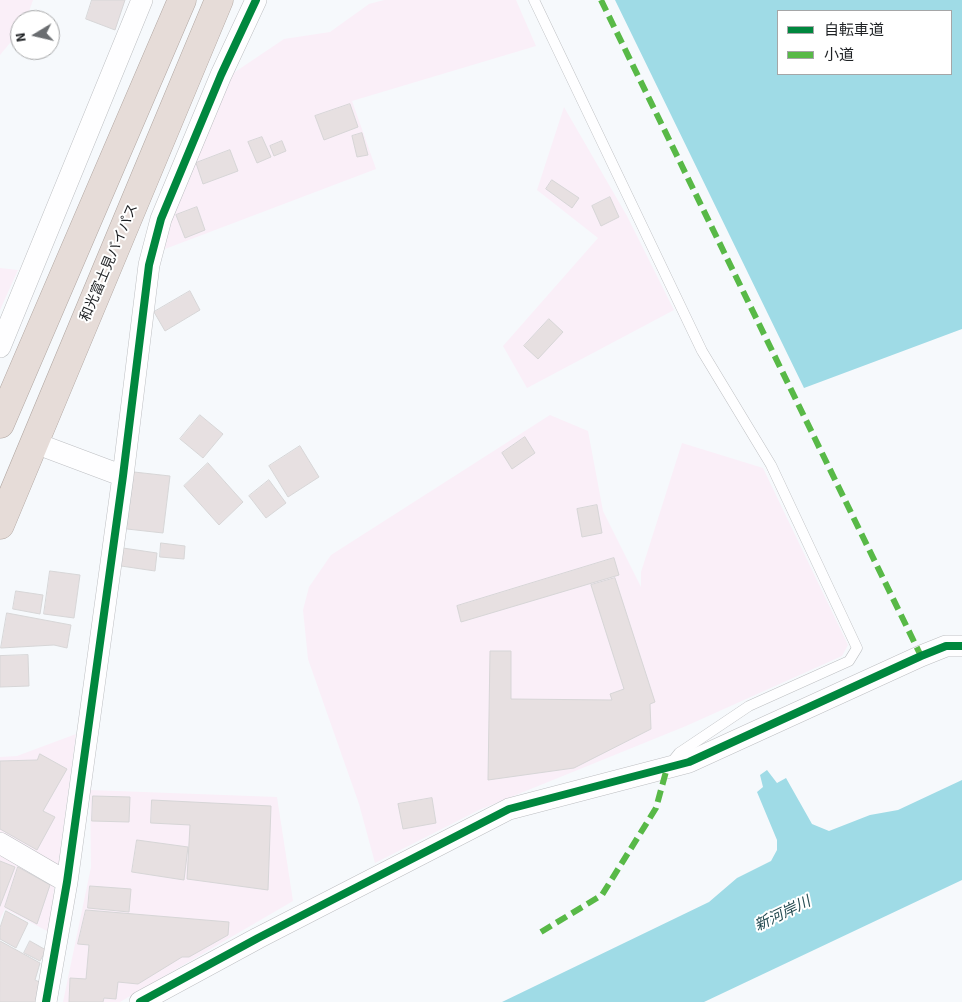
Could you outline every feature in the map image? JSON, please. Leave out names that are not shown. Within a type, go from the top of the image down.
[{"type":"highway","points":[[0,424],[182,0]]},
{"type":"highway","name":"和光富士見バイパス","points":[[0,525],[219,0]]},
{"type":"street","points":[[0,348],[142,0]]},
{"type":"street","points":[[46,1002],[67,882],[123,476],[149,264],[154,239],[221,76],[256,0]]},
{"type":"street","points":[[35,442],[123,476]]},
{"type":"street","points":[[140,1002],[258,938],[509,809],[689,762],[921,656],[946,646],[962,646]]},
{"type":"street","points":[[0,843],[67,882]]},
{"type":"lane","points":[[534,0],[702,351],[772,465],[857,648],[849,661],[749,706],[679,753],[667,768]]},
{"type":"shaded area","points":[[0,0],[33,0],[30,10],[10,10],[10,43],[0,55]]},
{"type":"shaded area","points":[[384,0],[516,0],[536,46],[352,101],[376,169],[165,249],[165,232],[232,74],[284,39],[330,32],[369,4]]},
{"type":"shaded area","points":[[564,107],[627,216],[674,310],[527,388],[503,346],[598,238],[537,190]]},
{"type":"shaded area","points":[[0,268],[18,270],[0,310]]},
{"type":"shaded area","points":[[550,415],[588,431],[603,511],[641,587],[641,572],[682,443],[763,468],[848,645],[842,656],[686,726],[479,810],[375,863],[359,804],[308,659],[303,610],[309,587],[331,555]]},
{"type":"shaded area","points":[[76,734],[58,868],[0,834],[0,757],[17,756]]},
{"type":"shaded area","points":[[90,790],[277,797],[293,901],[120,1002],[63,1002],[91,867]]},
{"type":"shaded area","points":[[0,851],[55,882],[49,932],[5,909],[0,919]]},
{"type":"water","points":[[615,0],[962,0],[962,329],[804,388]]},
{"type":"water","name":"新河岸川","points":[[767,770],[777,783],[786,778],[812,824],[829,831],[870,815],[898,810],[962,780],[962,880],[704,1002],[502,1002],[709,902],[737,878],[771,861],[777,850],[777,840],[757,792],[763,787],[760,775]]},
{"type":"building","points":[[92,0],[125,0],[115,30],[86,19]]},
{"type":"building","points":[[350,104],[358,127],[324,140],[315,116]]},
{"type":"building","points":[[362,133],[368,155],[357,157],[352,136]]},
{"type":"building","points":[[262,137],[271,157],[257,163],[248,142]]},
{"type":"building","points":[[282,141],[286,151],[274,156],[270,146]]},
{"type":"building","points":[[230,150],[238,171],[203,184],[196,163]]},
{"type":"building","points":[[552,180],[579,198],[572,208],[546,189]]},
{"type":"building","points":[[610,197],[619,217],[601,226],[592,206]]},
{"type":"building","points":[[197,207],[205,230],[185,238],[176,215]]},
{"type":"building","points":[[190,291],[200,310],[165,331],[154,312]]},
{"type":"building","points":[[549,319],[563,332],[538,359],[524,346]]},
{"type":"building","points":[[200,415],[223,434],[203,458],[180,439]]},
{"type":"building","points":[[525,437],[535,453],[512,469],[502,453]]},
{"type":"building","points":[[300,446],[319,477],[288,497],[269,466]]},
{"type":"building","points":[[208,463],[243,502],[219,525],[184,486]]},
{"type":"building","points":[[134,472],[170,476],[163,533],[127,529]]},
{"type":"building","points":[[269,480],[286,503],[266,518],[249,496]]},
{"type":"building","points":[[597,505],[602,533],[582,537],[577,509]]},
{"type":"building","points":[[161,543],[185,546],[184,559],[160,557]]},
{"type":"building","points":[[123,548],[157,553],[155,571],[121,566]]},
{"type":"building","points":[[614,558],[619,575],[461,622],[457,606]]},
{"type":"building","points":[[50,571],[80,575],[74,618],[44,614]]},
{"type":"building","points":[[615,578],[655,702],[650,704],[651,729],[574,768],[488,780],[490,651],[511,651],[511,699],[612,700],[610,694],[624,689],[591,585]]},
{"type":"building","points":[[16,591],[43,595],[40,614],[13,609]]},
{"type":"building","points":[[7,613],[71,625],[67,648],[54,645],[1,648]]},
{"type":"building","points":[[28,655],[29,686],[0,687],[0,656]]},
{"type":"building","points":[[40,754],[67,769],[43,811],[55,817],[37,850],[0,829],[0,761],[37,760]]},
{"type":"building","points":[[93,796],[130,797],[129,822],[92,821]]},
{"type":"building","points":[[432,798],[436,823],[403,829],[398,804]]},
{"type":"building","points":[[152,800],[271,806],[268,890],[187,879],[190,825],[151,823]]},
{"type":"building","points":[[137,840],[188,847],[184,880],[132,872]]},
{"type":"building","points":[[0,861],[15,867],[0,906]]},
{"type":"building","points":[[18,867],[50,885],[37,924],[5,907]]},
{"type":"building","points":[[90,886],[131,889],[129,912],[88,908]]},
{"type":"building","points":[[86,910],[229,922],[228,935],[189,957],[182,957],[138,984],[118,982],[116,999],[104,998],[103,1002],[69,1002],[70,978],[86,979],[89,945],[78,944]]},
{"type":"building","points":[[6,911],[28,923],[16,948],[0,939],[0,928]]},
{"type":"building","points":[[0,941],[40,963],[35,980],[42,983],[36,1002],[0,1002]]},
{"type":"building","points":[[30,941],[46,950],[40,961],[24,953]]},
{"type":"marked path","points":[[601,0],[921,656]]},
{"type":"marked path","points":[[541,932],[602,895],[656,808],[667,768]]},
{"type":"cycle path","points":[[46,1002],[67,882],[123,476],[149,265],[161,219],[221,75],[256,0]]},
{"type":"cycle path","points":[[140,1002],[258,938],[509,809],[689,762],[921,656],[946,646],[962,646]]}]
